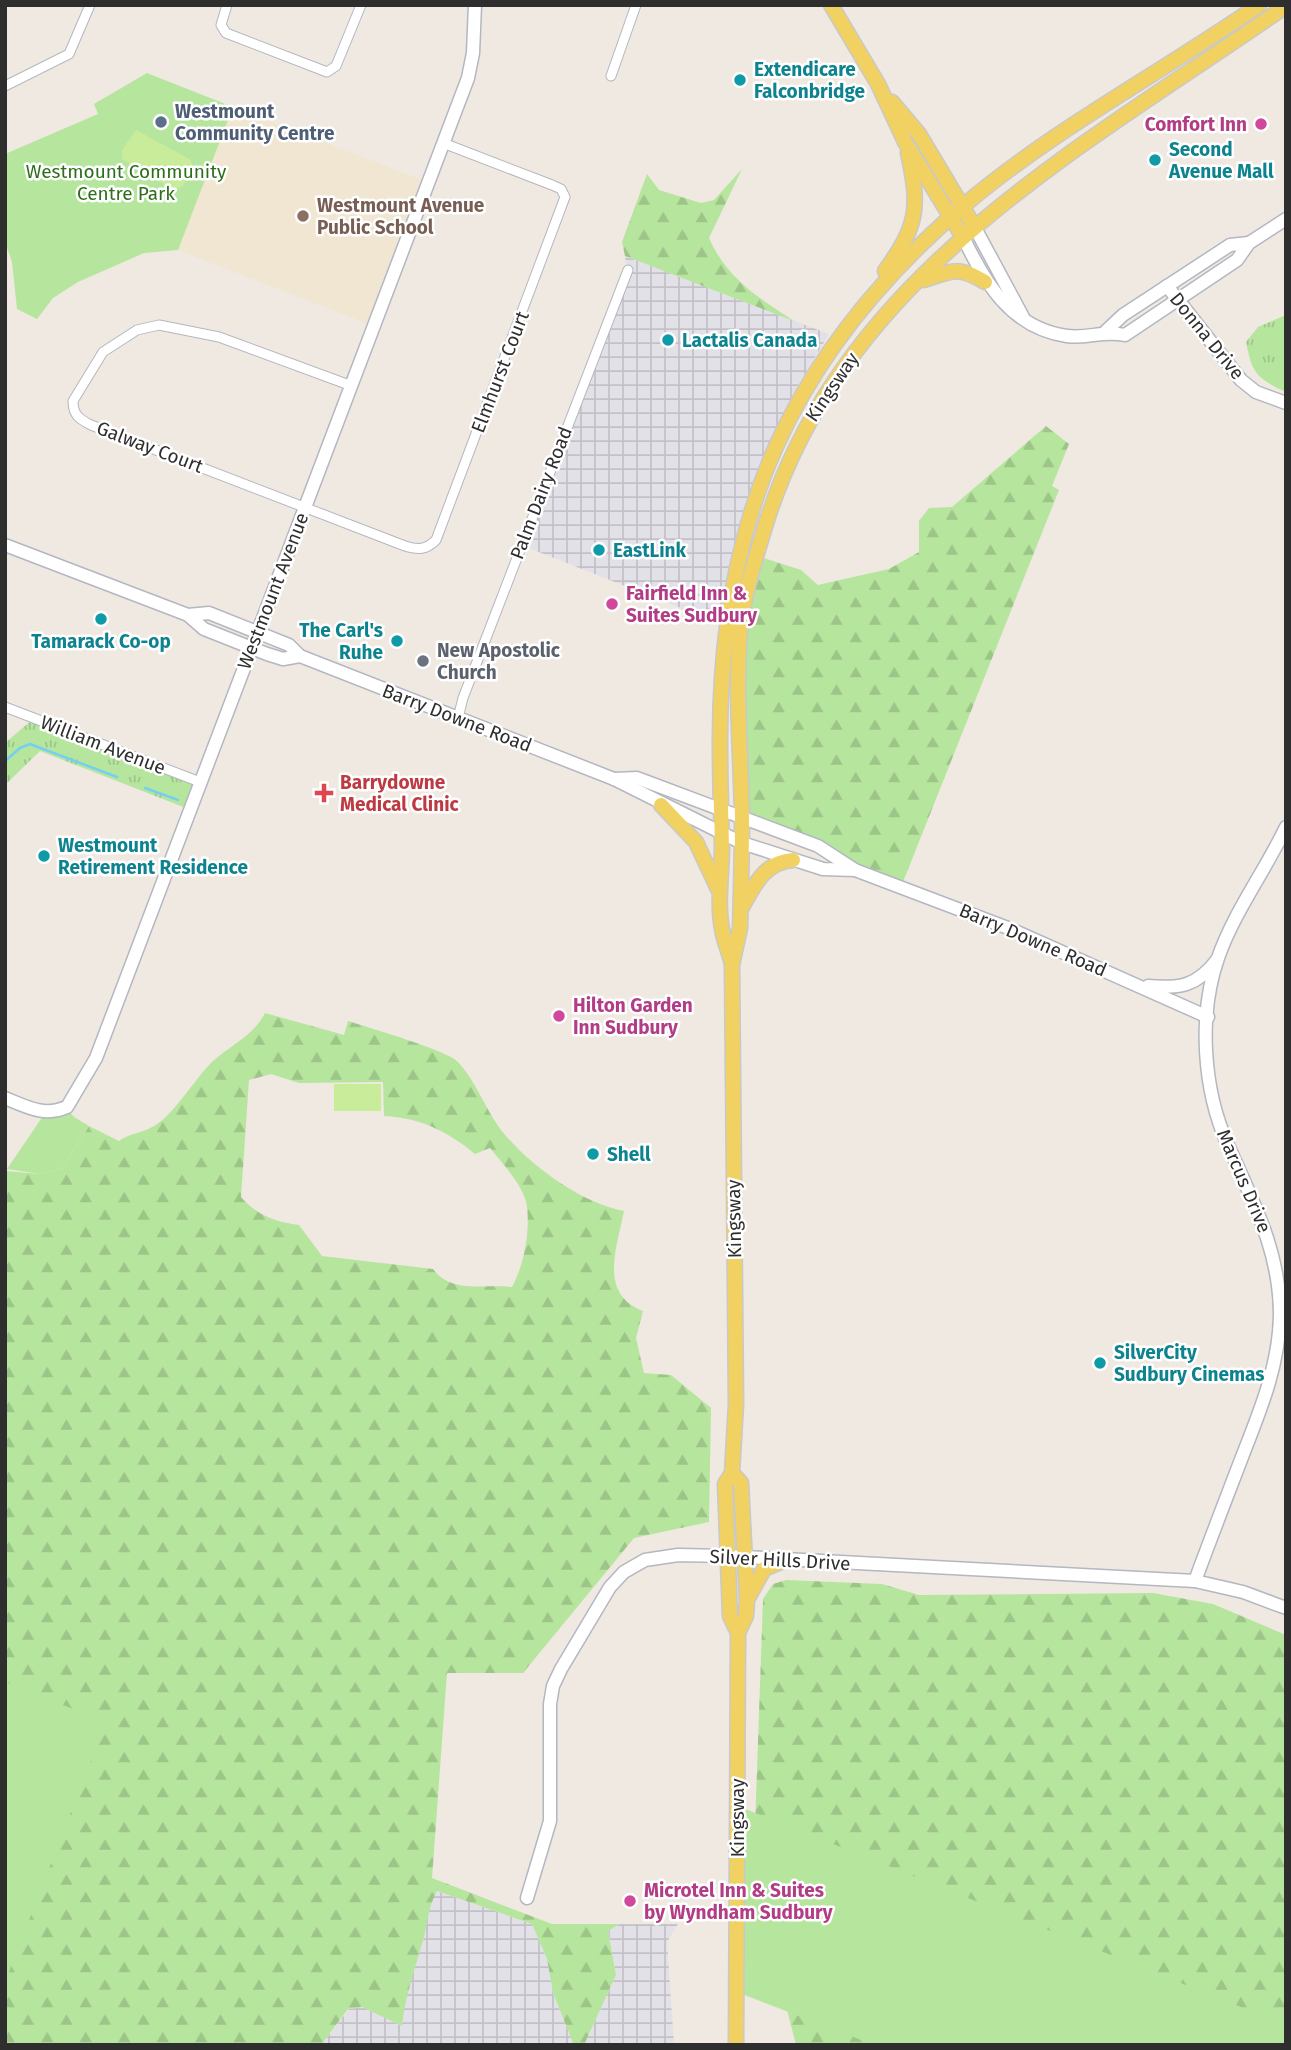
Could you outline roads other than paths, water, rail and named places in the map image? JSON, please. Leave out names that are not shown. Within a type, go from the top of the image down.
[{"type":"main road","points":[[831,5],[878,84],[905,142],[962,237]]},
{"type":"main road","name":"Kingsway","points":[[732,965],[721,928],[721,654],[730,589],[746,526],[773,453],[806,387],[841,333],[866,304],[917,247],[963,206],[1034,154],[1259,5]]},
{"type":"main road","name":"Kingsway","points":[[736,2045],[738,1633],[730,1616],[724,1484],[732,1473],[736,1404],[732,965],[740,910],[742,843],[740,630],[751,575],[769,513],[792,454],[815,408],[869,334],[916,282],[974,226],[1029,183],[1286,6]]},
{"type":"main road","points":[[878,84],[919,134],[974,226]]},
{"type":"main road","points":[[866,304],[907,237],[914,215],[915,178],[905,142]]},
{"type":"main road","points":[[916,282],[938,273],[961,270],[985,282]]},
{"type":"main road","points":[[662,805],[696,842],[721,898]]},
{"type":"main road","points":[[740,910],[763,874],[777,863],[793,860]]},
{"type":"main road","name":"Kingsway","points":[[732,1473],[741,1483],[747,1601],[747,1616],[738,1633]]},
{"type":"main road","points":[[747,1601],[764,1569],[786,1560]]},
{"type":"street","points":[[5,86],[69,54],[90,5]]},
{"type":"street","points":[[226,5],[222,25],[226,33],[327,72],[336,66],[361,5]]},
{"type":"street","name":"Westmount Avenue","points":[[5,1098],[48,1113],[67,1107],[96,1058],[468,78],[473,53],[475,5]]},
{"type":"street","points":[[611,76],[636,5]]},
{"type":"street","name":"Elmhurst Court","points":[[305,506],[405,546],[424,549],[436,540],[564,208],[565,197],[561,189],[443,143]]},
{"type":"street","points":[[962,237],[985,282],[999,301],[1039,328],[1067,336],[1082,337],[1106,331],[1125,335],[1237,260],[1248,243],[1286,219]]},
{"type":"street","points":[[974,226],[1023,318]]},
{"type":"street","points":[[1106,331],[1123,315],[1230,245],[1248,243]]},
{"type":"street","name":"Palm Dairy Road","points":[[458,718],[463,698],[628,270]]},
{"type":"street","name":"Donna Drive","points":[[1167,286],[1241,380],[1256,392],[1286,403]]},
{"type":"street","name":"Galway Court","points":[[305,506],[91,425],[78,419],[73,410],[74,401],[103,352],[137,330],[159,325],[219,337],[352,386]]},
{"type":"street","name":"Barry Downe Road","points":[[5,545],[188,615],[204,629],[251,648],[283,659],[300,656]]},
{"type":"street","name":"Barry Downe Road","points":[[188,615],[209,613],[289,645],[300,656],[614,779],[742,843],[823,869],[855,870]]},
{"type":"street","name":"William Avenue","points":[[5,708],[200,782]]},
{"type":"street","name":"Barry Downe Road","points":[[614,779],[637,778],[818,846],[855,870],[1008,928],[1208,1017]]},
{"type":"street","name":"Marcus Drive","points":[[1195,1581],[1267,1392],[1277,1350],[1280,1317],[1274,1257],[1266,1229],[1215,1111],[1207,1046],[1208,1017],[1218,959],[1286,827]]},
{"type":"street","points":[[1137,985],[1180,988],[1195,983],[1218,959]]},
{"type":"street","name":"Silver Hills Drive","points":[[527,1898],[550,1821],[550,1704],[553,1686],[610,1587],[624,1572],[645,1560],[678,1555],[727,1556],[1195,1581],[1243,1592],[1286,1608]]},
{"type":"waterway","points":[[5,761],[20,748],[30,744],[117,777]]},
{"type":"waterway","points":[[145,788],[178,800]]},
{"type":"place","name":"Extendicare Falconbridge","points":[[740,80]]},
{"type":"place","name":"Westmount Community Centre","points":[[161,122]]},
{"type":"place","name":"Comfort Inn","points":[[1261,124]]},
{"type":"place","name":"Second Avenue Mall","points":[[1155,160]]},
{"type":"place","name":"Westmount Avenue Public School","points":[[303,216]]},
{"type":"place","name":"Lactalis Canada","points":[[668,340]]},
{"type":"place","name":"EastLink","points":[[599,550]]},
{"type":"place","name":"Fairfield Inn & Suites Sudbury","points":[[612,604]]},
{"type":"place","name":"Tamarack Co-op","points":[[101,619]]},
{"type":"place","name":"The Carl's Ruhe","points":[[397,641]]},
{"type":"place","name":"New Apostolic Church","points":[[423,661]]},
{"type":"place","name":"Barrydowne Medical Clinic","points":[[324,793]]},
{"type":"place","name":"Westmount Retirement Residence","points":[[44,856]]},
{"type":"place","name":"Hilton Garden Inn Sudbury","points":[[559,1016]]},
{"type":"place","name":"Shell","points":[[593,1154]]},
{"type":"place","name":"SilverCity Sudbury Cinemas","points":[[1100,1363]]},
{"type":"place","name":"Microtel Inn & Suites by Wyndham Sudbury","points":[[630,1901]]},
{"type":"park label","name":"Westmount Community Centre Park","points":[[126,182]]}]
